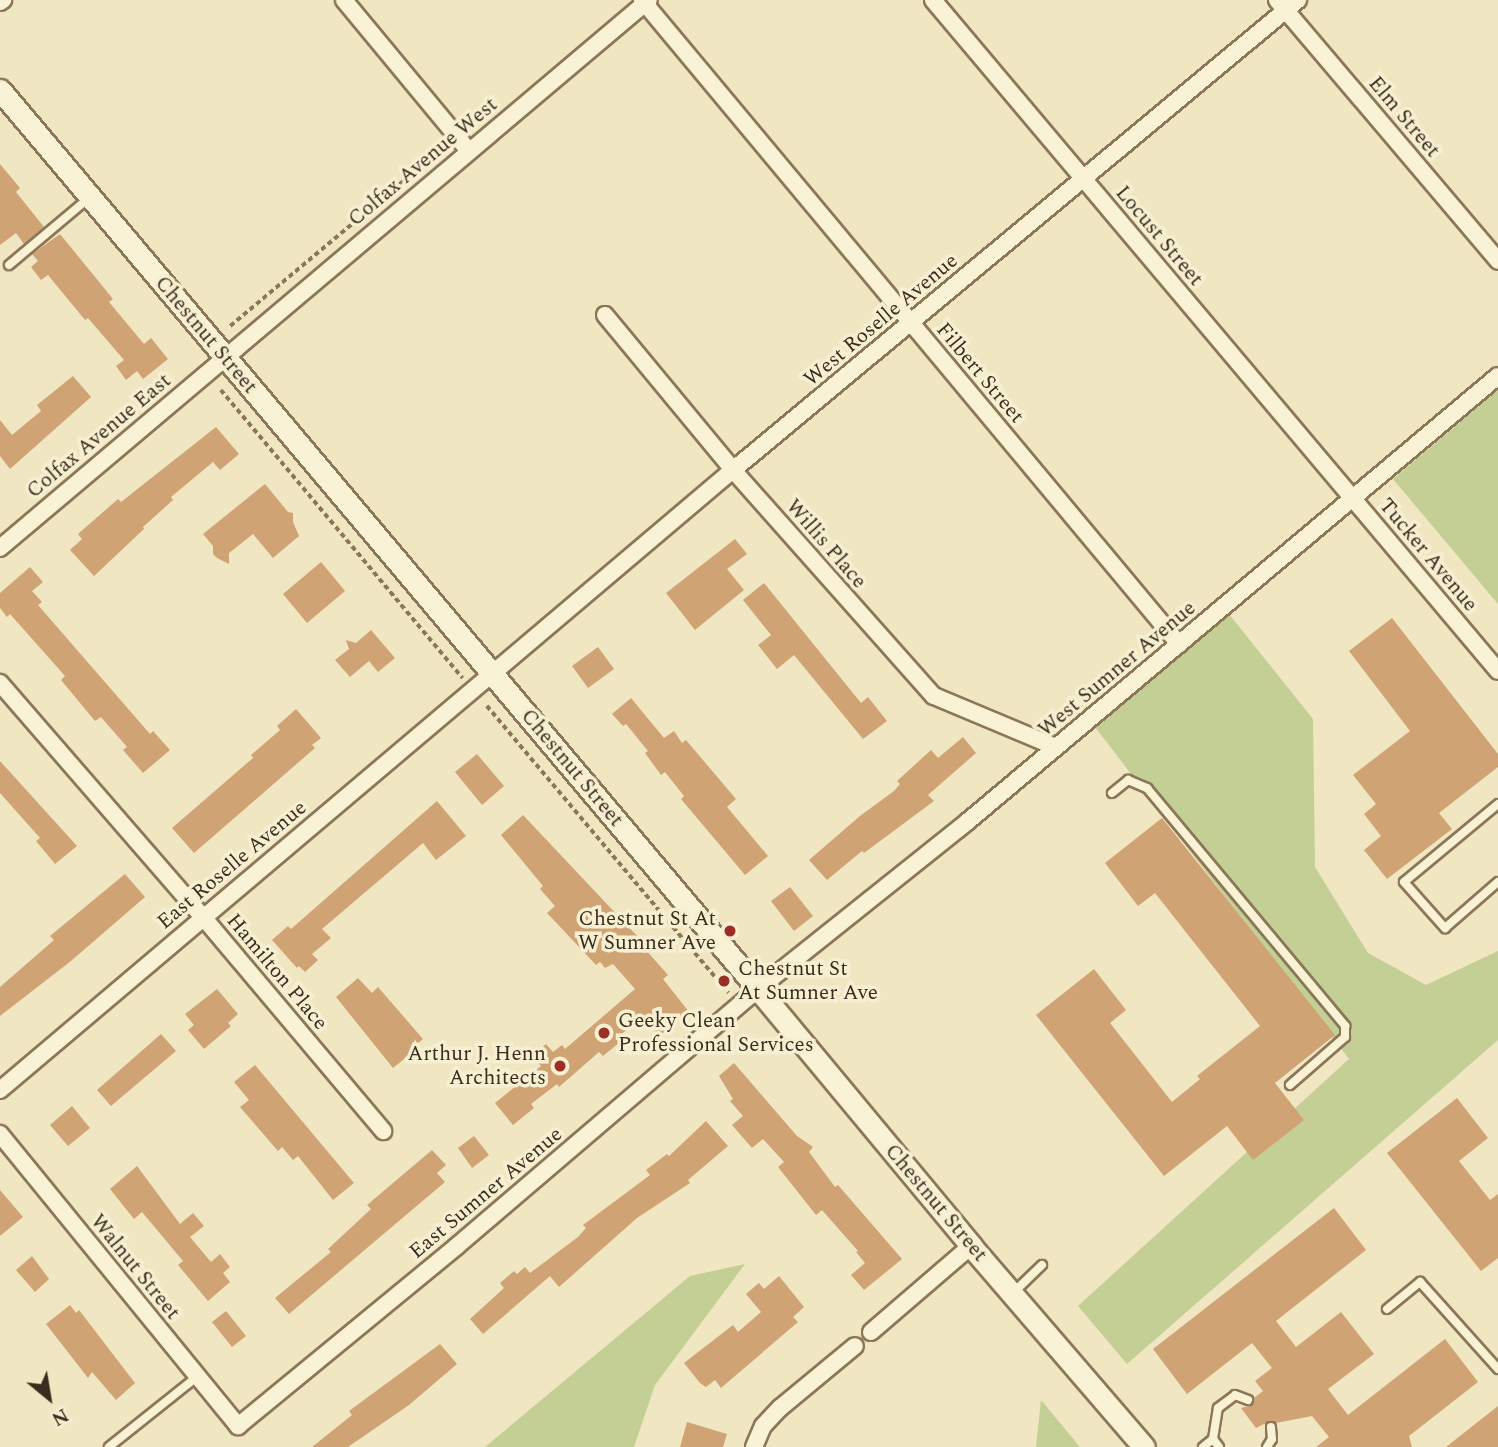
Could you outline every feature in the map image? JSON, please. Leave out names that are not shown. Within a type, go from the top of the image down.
[{"type":"street","points":[[344,0],[469,151]]},
{"type":"street","name":"Locust Street","points":[[933,0],[1353,499]]},
{"type":"street","name":"Colfax Avenue West","points":[[225,356],[645,1]]},
{"type":"street","name":"Filbert Street","points":[[645,1],[1180,645]]},
{"type":"street","name":"West Roselle Avenue","points":[[492,673],[1084,180],[1287,3]]},
{"type":"street","name":"Elm Street","points":[[1287,3],[1498,261]]},
{"type":"street","name":"Chestnut Street","points":[[0,90],[758,989],[971,1246],[1144,1447]]},
{"type":"street","name":"Willis Place","points":[[606,315],[733,470],[934,696],[1056,747]]},
{"type":"street","name":"Colfax Avenue East","points":[[0,548],[225,356]]},
{"type":"street","name":"West Sumner Avenue","points":[[758,989],[1180,645],[1498,376]]},
{"type":"street","name":"Tucker Avenue","points":[[1353,499],[1498,671]]},
{"type":"street","name":"East Roselle Avenue","points":[[0,1090],[492,673]]},
{"type":"street","name":"Hamilton Place","points":[[0,683],[203,917],[383,1131]]},
{"type":"street","name":"East Sumner Avenue","points":[[238,1426],[457,1246],[758,989]]},
{"type":"street","name":"Walnut Street","points":[[0,1134],[238,1426]]},
{"type":"street","points":[[871,1332],[971,1246]]},
{"type":"street","points":[[754,1446],[763,1426],[780,1408],[855,1346]]},
{"type":"lane","points":[[9,265],[90,197]]},
{"type":"lane","points":[[1112,793],[1128,780],[1147,788],[1345,1026],[1345,1037],[1290,1085]]},
{"type":"lane","points":[[1498,804],[1404,882],[1445,928],[1498,882]]},
{"type":"lane","points":[[1012,1294],[1042,1265]]},
{"type":"lane","points":[[1387,1309],[1420,1282],[1498,1369]]},
{"type":"lane","points":[[109,1447],[198,1376]]},
{"type":"lane","points":[[1219,1447],[1213,1439],[1215,1413],[1223,1402],[1235,1395],[1248,1400]]},
{"type":"lane","points":[[1267,1447],[1272,1439],[1271,1427]]},
{"type":"lane","points":[[1203,1447],[1213,1439]]},
{"type":"path","points":[[230,326],[416,171]]},
{"type":"path","points":[[221,390],[465,680]]},
{"type":"path","points":[[487,706],[731,996]]},
{"type":"green space","points":[[1498,390],[1498,604],[1393,479]]},
{"type":"green space","points":[[1224,608],[1313,719],[1315,867],[1368,953],[1426,985],[1498,951],[1498,1040],[1127,1364],[1078,1306],[1349,1059],[1092,723]]},
{"type":"green space","points":[[745,1264],[655,1385],[634,1447],[485,1447],[690,1276]]},
{"type":"green space","points":[[1041,1400],[1080,1447],[1036,1447]]},
{"type":"building","points":[[0,164],[20,188],[16,192],[44,227],[24,244],[16,233],[0,245]]},
{"type":"building","points":[[60,234],[113,299],[109,302],[144,344],[151,338],[168,359],[143,379],[137,371],[126,380],[116,366],[124,360],[88,318],[85,320],[48,275],[41,280],[31,267],[38,261],[32,254]]},
{"type":"building","points":[[73,376],[91,397],[10,469],[0,456],[0,420],[12,435],[41,411],[37,405]]},
{"type":"building","points":[[216,427],[239,454],[220,470],[213,462],[171,497],[173,500],[94,576],[70,550],[82,539],[78,534],[118,499],[121,502]]},
{"type":"building","points":[[265,484],[288,512],[293,513],[293,522],[299,536],[273,558],[253,534],[229,553],[229,564],[217,558],[213,554],[213,546],[203,534]]},
{"type":"building","points":[[735,539],[747,554],[727,569],[744,590],[695,630],[666,593]]},
{"type":"building","points":[[321,562],[345,591],[307,623],[283,594]]},
{"type":"building","points":[[30,567],[43,582],[32,591],[42,602],[38,605],[150,734],[153,731],[170,750],[143,773],[123,750],[127,747],[101,717],[95,721],[61,680],[65,676],[10,614],[7,617],[0,608],[0,593]]},
{"type":"building","points":[[764,583],[861,703],[868,697],[887,721],[863,739],[794,655],[777,669],[758,645],[771,635],[743,600]]},
{"type":"building","points":[[1392,618],[1498,754],[1498,767],[1439,813],[1452,829],[1387,879],[1364,850],[1381,836],[1364,814],[1376,804],[1353,775],[1410,731],[1349,651]]},
{"type":"building","points":[[371,630],[395,658],[378,672],[369,661],[350,677],[335,660],[349,649],[346,640],[356,643]]},
{"type":"building","points":[[598,647],[614,669],[588,688],[572,666]]},
{"type":"building","points":[[631,698],[664,738],[674,731],[682,743],[686,740],[736,799],[727,807],[768,856],[745,875],[681,799],[684,796],[665,772],[661,775],[645,753],[648,751],[626,724],[623,726],[612,714]]},
{"type":"building","points":[[296,709],[321,738],[312,745],[315,748],[194,853],[172,828],[253,758],[251,755],[280,730],[277,726]]},
{"type":"building","points":[[963,737],[976,753],[928,795],[934,801],[864,853],[862,851],[827,880],[809,860],[894,791],[900,784],[897,781],[931,750],[938,758]]},
{"type":"building","points":[[477,754],[504,786],[482,805],[455,772]]},
{"type":"building","points":[[0,761],[77,846],[55,864],[36,841],[40,838],[0,793]]},
{"type":"building","points":[[437,801],[466,836],[436,860],[423,843],[322,929],[331,938],[312,954],[318,960],[305,972],[299,966],[297,968],[272,940],[288,926],[291,929]]},
{"type":"building","points":[[523,815],[639,938],[637,940],[668,975],[663,979],[689,1012],[659,1036],[643,1016],[617,1038],[620,1042],[603,1056],[599,1052],[559,1087],[557,1084],[531,1104],[534,1108],[513,1125],[495,1103],[541,1066],[532,1056],[546,1044],[553,1052],[562,1045],[565,1049],[635,989],[613,964],[605,968],[600,962],[596,965],[547,913],[555,906],[540,889],[543,886],[501,835]]},
{"type":"building","points":[[1162,818],[1335,1035],[1275,1083],[1304,1120],[1253,1160],[1227,1126],[1164,1176],[1036,1015],[1094,969],[1126,1010],[1110,1023],[1172,1102],[1200,1079],[1197,1076],[1260,1026],[1155,893],[1138,906],[1105,863]]},
{"type":"building","points":[[125,874],[145,897],[71,961],[0,1016],[0,987],[54,940],[50,936]]},
{"type":"building","points":[[790,887],[813,916],[794,931],[771,901]]},
{"type":"building","points":[[358,978],[372,993],[378,987],[423,1039],[417,1044],[419,1047],[393,1068],[336,997]]},
{"type":"building","points":[[217,989],[238,1014],[228,1023],[231,1026],[204,1049],[188,1030],[194,1025],[185,1014]]},
{"type":"building","points":[[161,1034],[176,1051],[111,1106],[97,1090]]},
{"type":"building","points":[[734,1063],[797,1136],[813,1147],[809,1152],[835,1187],[838,1185],[902,1259],[864,1290],[851,1275],[865,1263],[856,1252],[858,1251],[822,1210],[816,1215],[778,1167],[784,1162],[763,1139],[752,1148],[732,1125],[743,1116],[730,1101],[733,1099],[719,1076]]},
{"type":"building","points":[[255,1065],[354,1183],[333,1200],[298,1156],[293,1160],[282,1147],[278,1151],[240,1107],[249,1100],[234,1082]]},
{"type":"building","points":[[1457,1098],[1488,1138],[1459,1161],[1490,1200],[1498,1194],[1498,1258],[1481,1271],[1387,1153]]},
{"type":"building","points":[[72,1106],[90,1128],[68,1146],[50,1125]]},
{"type":"building","points":[[706,1121],[728,1146],[688,1180],[690,1183],[637,1218],[559,1287],[550,1276],[483,1334],[470,1319],[504,1288],[500,1283],[514,1271],[517,1274],[525,1267],[530,1273],[578,1237],[586,1228],[583,1225],[650,1175],[646,1170],[667,1154],[669,1156]]},
{"type":"building","points":[[474,1136],[489,1155],[472,1168],[458,1148]]},
{"type":"building","points":[[432,1150],[446,1165],[437,1173],[445,1182],[289,1314],[275,1298],[331,1252],[328,1249],[371,1209],[367,1205]]},
{"type":"building","points":[[137,1166],[180,1224],[193,1213],[204,1226],[190,1237],[211,1262],[220,1254],[230,1267],[223,1273],[230,1282],[208,1301],[178,1265],[183,1261],[142,1212],[134,1219],[110,1189]]},
{"type":"building","points":[[0,1190],[23,1217],[0,1236]]},
{"type":"building","points":[[1334,1208],[1366,1250],[1276,1321],[1296,1347],[1341,1312],[1374,1354],[1328,1389],[1348,1415],[1445,1339],[1478,1382],[1409,1436],[1412,1447],[1316,1447],[1329,1437],[1312,1416],[1276,1423],[1270,1421],[1256,1428],[1241,1408],[1253,1405],[1254,1398],[1263,1391],[1255,1381],[1272,1368],[1252,1343],[1187,1394],[1153,1349]]},
{"type":"building","points":[[32,1256],[49,1279],[35,1292],[16,1270]]},
{"type":"building","points":[[779,1276],[804,1307],[793,1317],[798,1322],[721,1388],[715,1380],[706,1387],[700,1383],[684,1363],[733,1325],[738,1332],[761,1312],[746,1294],[759,1283],[764,1289]]},
{"type":"building","points":[[70,1305],[76,1313],[79,1310],[135,1383],[116,1400],[92,1372],[88,1378],[46,1324]]},
{"type":"building","points":[[226,1311],[246,1336],[232,1347],[212,1322]]},
{"type":"building","points":[[440,1344],[457,1364],[409,1405],[348,1447],[312,1447],[352,1415],[349,1411]]},
{"type":"building","points":[[1498,1406],[1498,1447],[1446,1447]]},
{"type":"building","points":[[687,1422],[727,1434],[723,1447],[680,1447]]},
{"type":"place","name":"Chestnut St At W Sumner Ave","points":[[730,931]]},
{"type":"place","name":"Chestnut St At Sumner Ave","points":[[724,981]]},
{"type":"place","name":"Geeky Clean Professional Services","points":[[604,1033]]},
{"type":"place","name":"Arthur J. Henn Architects","points":[[560,1066]]}]
